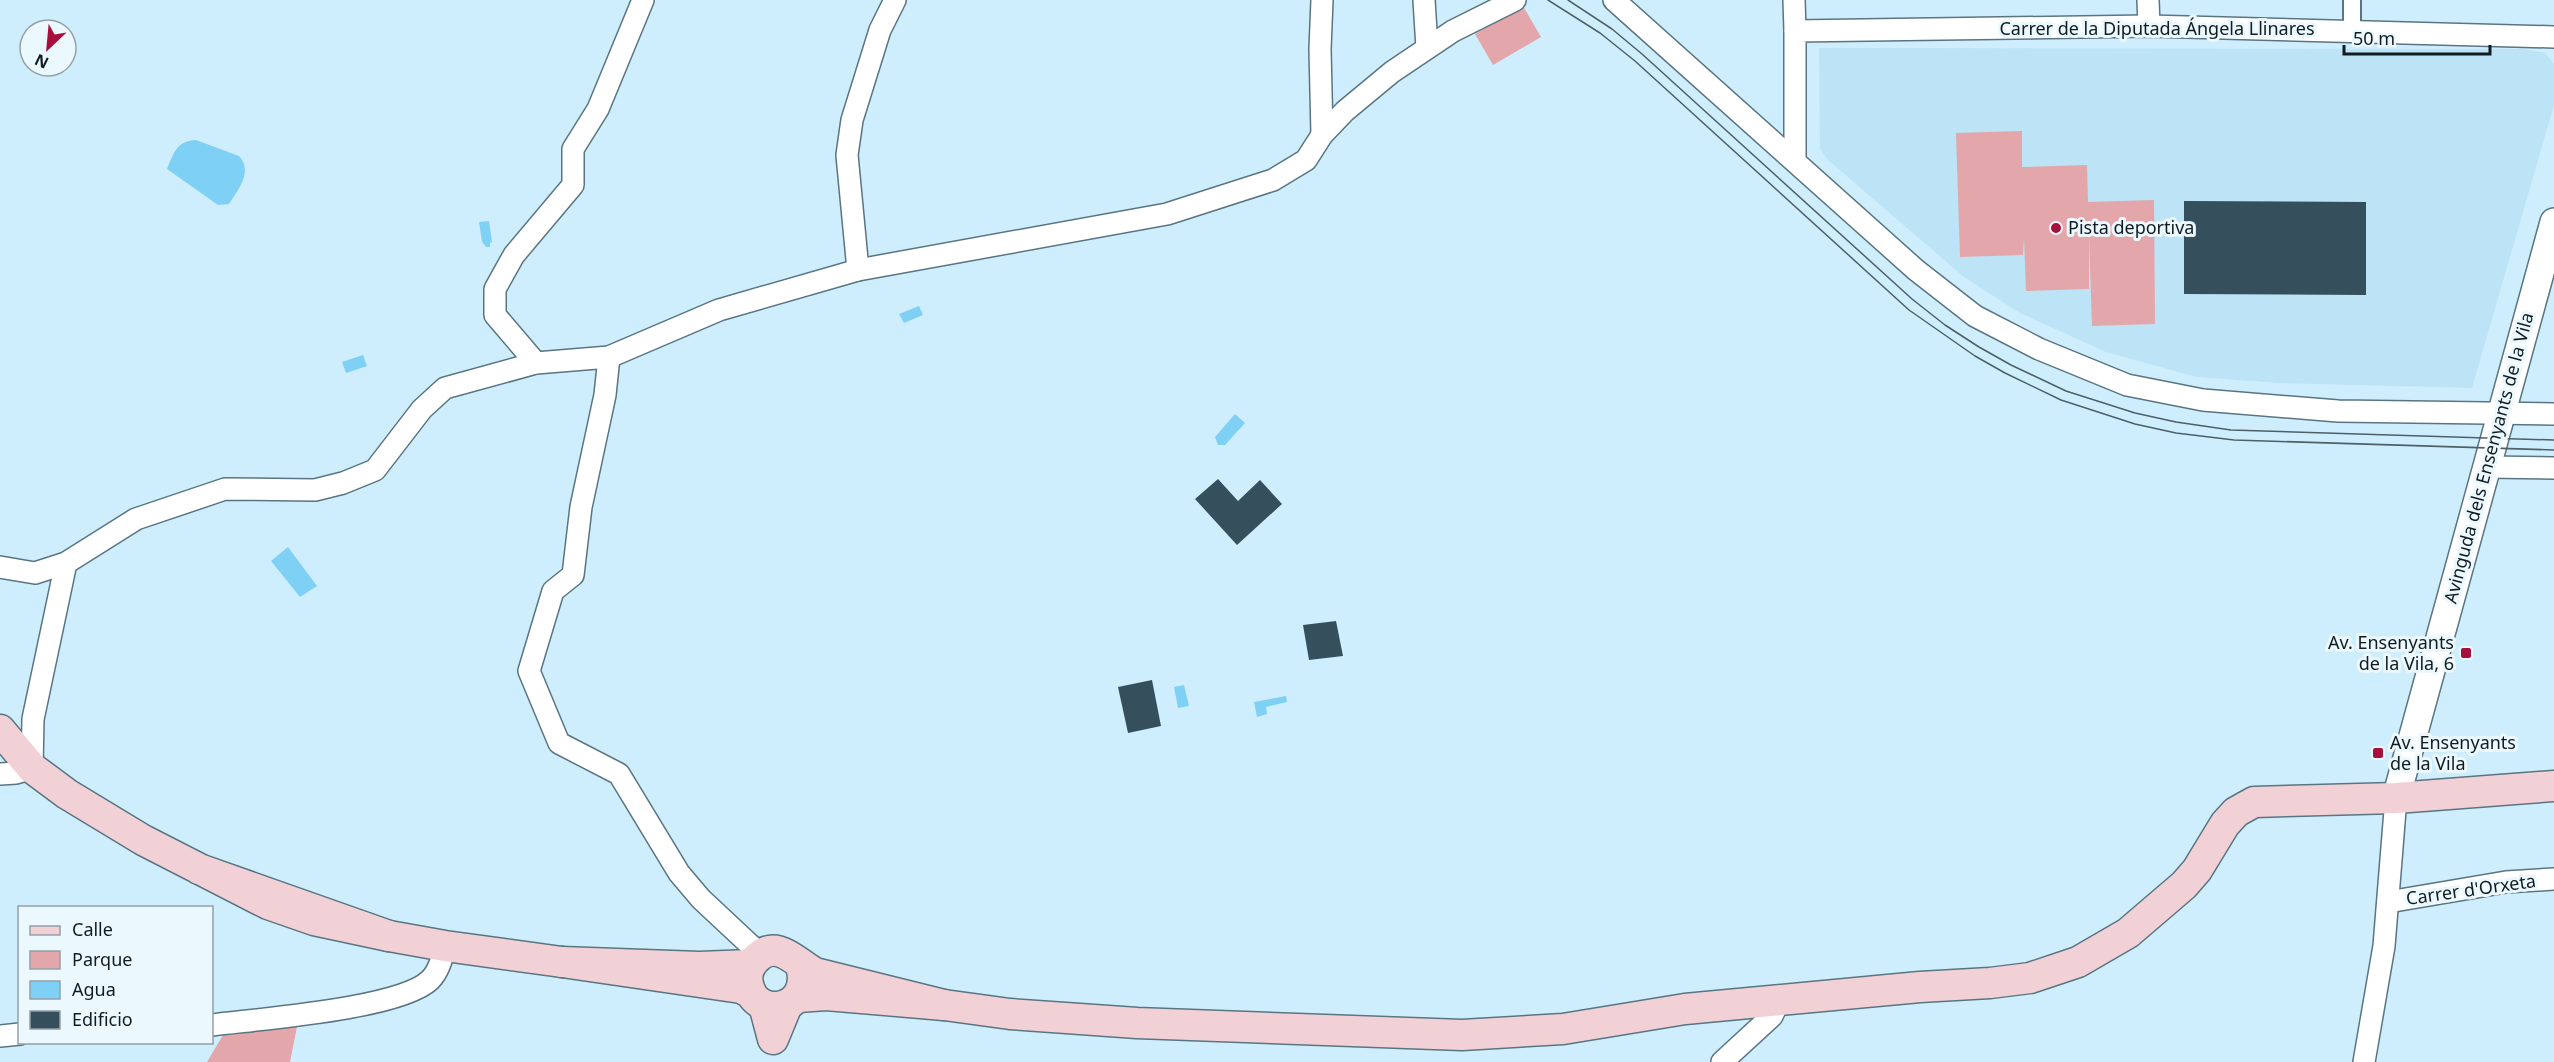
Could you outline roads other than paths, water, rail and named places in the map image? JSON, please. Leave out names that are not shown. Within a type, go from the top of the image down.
[{"type":"main road","points":[[0,730],[33,768],[99,814],[199,869],[268,904],[314,920],[389,936],[562,962],[699,967],[769,987],[1010,1014],[1137,1023],[1462,1035],[1563,1029],[1684,1009],[1780,999],[1990,983],[2039,975],[2078,962],[2128,933],[2153,913],[2197,870],[2225,824],[2236,812],[2254,802],[2396,798],[2554,786]]},
{"type":"main road","points":[[769,987],[804,982],[801,966],[794,957],[783,952],[772,951],[769,987],[773,1050]]},
{"type":"main road","points":[[801,966],[841,981],[945,1005]]},
{"type":"street","points":[[536,363],[495,315],[495,289],[514,255],[573,185],[573,149],[598,109],[643,0]]},
{"type":"street","points":[[858,270],[847,155],[850,132],[880,30],[895,0]]},
{"type":"street","points":[[1322,0],[1320,49],[1322,135]]},
{"type":"street","points":[[1424,0],[1427,48]]},
{"type":"street","points":[[0,567],[36,573],[66,563],[136,519],[225,489],[315,490],[343,483],[375,470],[422,409],[445,388],[536,363],[609,357],[719,310],[858,270],[1167,214],[1273,180],[1306,160],[1322,135],[1362,95],[1453,31],[1515,0]]},
{"type":"street","points":[[1614,0],[1795,159],[1916,270],[1975,316],[2039,349],[2127,385],[2203,400],[2326,410],[2554,414]]},
{"type":"street","points":[[1794,0],[1795,159]]},
{"type":"street","points":[[2148,0],[2149,26]]},
{"type":"street","points":[[2352,0],[2352,31]]},
{"type":"street","name":"Carrer de la Diputada Ángela Llinares","points":[[1795,31],[2149,26],[2554,37]]},
{"type":"street","name":"Avinguda dels Ensenyants de la Vila","points":[[2396,798],[2554,222]]},
{"type":"street","points":[[609,357],[605,395],[581,507],[573,575],[554,591],[529,671],[559,743],[620,774],[679,873],[769,987]]},
{"type":"street","points":[[2486,467],[2554,468]]},
{"type":"street","points":[[0,774],[16,773],[33,768],[33,719],[66,563]]},
{"type":"street","points":[[2364,1062],[2384,946],[2396,798]]},
{"type":"street","name":"Carrer d'Orxeta","points":[[2388,902],[2506,882],[2554,879]]},
{"type":"street","points":[[213,1025],[370,1004],[417,990],[432,979],[440,964],[445,946]]},
{"type":"street","points":[[1722,1062],[1772,1016],[1780,999]]},
{"type":"street","points":[[0,1036],[18,1034]]},
{"type":"water","points":[[196,140],[239,156],[243,162],[245,174],[243,180],[229,204],[218,205],[167,169],[180,145]]},
{"type":"water","points":[[489,221],[492,242],[490,247],[486,247],[482,242],[479,222]]},
{"type":"water","points":[[919,306],[923,315],[904,323],[899,314]]},
{"type":"water","points":[[363,355],[367,366],[346,373],[342,362]]},
{"type":"water","points":[[1235,414],[1245,423],[1225,445],[1218,445],[1215,437]]},
{"type":"water","points":[[288,547],[317,586],[300,597],[271,561]]},
{"type":"water","points":[[1184,685],[1189,706],[1178,708],[1174,687]]},
{"type":"water","points":[[1286,696],[1287,702],[1266,707],[1267,714],[1257,717],[1254,702]]},
{"type":"tram line","points":[[1548,0],[1600,33],[1635,61],[1909,310],[1975,356],[2061,400],[2135,424],[2176,433],[2234,440],[2554,450]]},
{"type":"tram line","points":[[1568,0],[1612,29],[1642,54],[1912,299],[1945,325],[2011,365],[2066,391],[2135,413],[2231,430],[2554,440]]},
{"type":"place","name":"Pista deportiva","points":[[2056,228]]},
{"type":"place","name":"Av. Ensenyants de la Vila, 6","points":[[2466,653]]},
{"type":"place","name":"Av. Ensenyants de la Vila","points":[[2378,753]]}]
